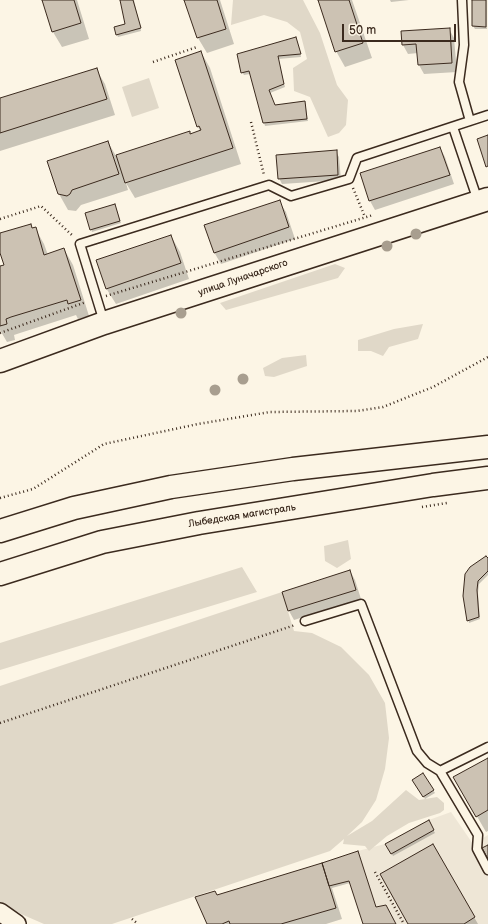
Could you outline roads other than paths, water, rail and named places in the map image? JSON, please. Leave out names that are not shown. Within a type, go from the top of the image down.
[{"type":"main road","name":"улица Луначарского","points":[[0,361],[104,323],[483,200]]},
{"type":"main road","points":[[0,531],[74,508],[171,487],[293,469],[488,447]]},
{"type":"main road","name":"Лыбедская магистраль","points":[[0,574],[109,540],[199,523],[488,478]]},
{"type":"street","points":[[0,912],[17,924]]},
{"type":"lane","points":[[462,0],[464,45],[459,82],[470,121]]},
{"type":"lane","points":[[104,323],[80,244],[269,185],[291,196],[349,179],[357,158],[488,116]]},
{"type":"lane","points":[[453,127],[483,200]]},
{"type":"lane","points":[[305,621],[361,604],[400,702],[417,751],[427,763],[440,771],[478,835],[477,849],[488,870]]},
{"type":"lane","points":[[440,771],[488,746]]}]
